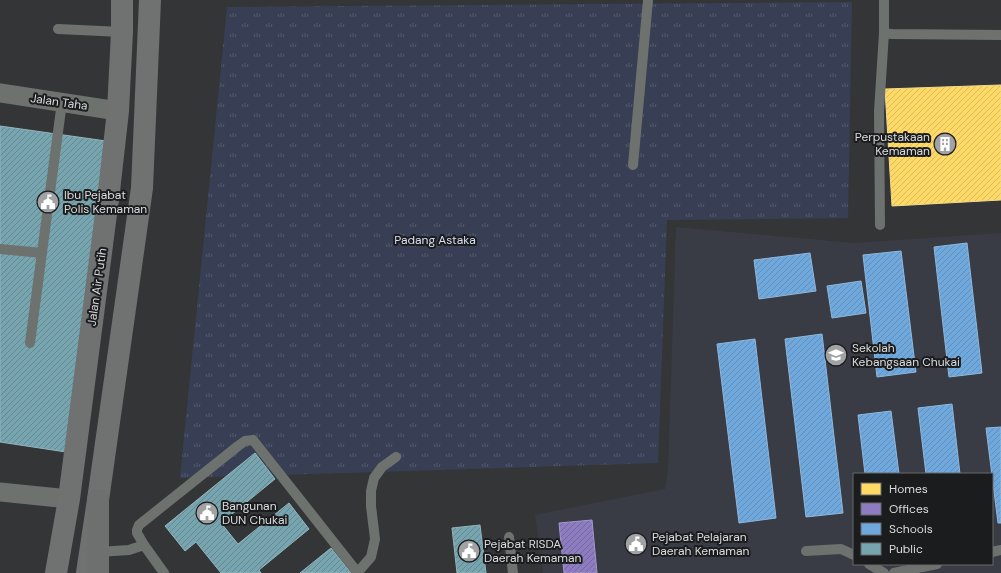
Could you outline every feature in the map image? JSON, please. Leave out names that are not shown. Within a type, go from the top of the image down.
[{"type":"highway","points":[[98,500],[98,563]]},
{"type":"main road","name":"Jalan Air Putih","points":[[56,573],[69,499],[118,111],[122,0]]},
{"type":"main road","points":[[86,573],[98,500],[142,188],[153,2]]},
{"type":"street","name":"Jalan Taha","points":[[0,94],[118,111]]},
{"type":"street","points":[[0,492],[69,499]]},
{"type":"lane","points":[[633,166],[648,0]]},
{"type":"lane","points":[[880,225],[879,111],[884,33],[884,0]]},
{"type":"lane","points":[[58,30],[122,32]]},
{"type":"lane","points":[[884,33],[1001,35]]},
{"type":"lane","points":[[30,343],[62,102]]},
{"type":"lane","points":[[0,248],[42,253]]},
{"type":"lane","points":[[164,573],[137,533],[139,526],[238,446],[245,441],[253,440],[358,573],[371,557],[375,539],[371,506],[371,491],[374,478],[382,467],[396,457]]},
{"type":"lane","points":[[509,537],[513,573]]},
{"type":"lane","points":[[98,563],[144,545]]},
{"type":"lane","points":[[806,552],[841,549],[853,555]]},
{"type":"lane","points":[[871,565],[884,573]]},
{"type":"lane","points":[[894,573],[932,565]]},
{"type":"shaded area","name":"Sekolah Kebangsaan Chukai","points":[[676,227],[854,243],[1001,233],[1001,573],[543,573],[535,515],[665,489],[668,468]]},
{"type":"green space","name":"Padang Astaka","points":[[852,2],[848,218],[667,220],[658,463],[180,478],[227,7]]},
{"type":"building: Homes","name":"Perpustakaan Kemaman","points":[[1001,85],[1001,200],[892,206],[885,89]]},
{"type":"building: Offices","points":[[592,520],[597,573],[564,573],[559,523]]},
{"type":"building: Schools","points":[[967,243],[982,373],[949,377],[934,247]]},
{"type":"building: Schools","points":[[901,251],[916,372],[877,377],[863,255]]},
{"type":"building: Schools","points":[[810,253],[816,291],[759,299],[754,260]]},
{"type":"building: Schools","points":[[861,281],[866,313],[832,318],[827,286]]},
{"type":"building: Schools","points":[[822,334],[843,513],[806,517],[785,339]]},
{"type":"building: Schools","points":[[755,339],[776,518],[739,523],[717,344]]},
{"type":"building: Schools","points":[[952,404],[960,473],[926,473],[918,408]]},
{"type":"building: Schools","points":[[891,411],[899,473],[865,473],[858,415]]},
{"type":"building: Schools","points":[[1001,427],[1001,523],[998,523],[993,473],[992,473],[986,428]]},
{"type":"building: Public","points":[[0,126],[106,141],[66,452],[0,442]]},
{"type":"building: Public","name":"Bangunan DUN Chukai","points":[[255,453],[275,479],[221,523],[238,544],[289,503],[309,529],[259,570],[261,573],[221,573],[196,542],[185,551],[165,526]]},
{"type":"building: Public","name":"Pejabat RISDA Daerah Kemaman","points":[[480,525],[486,573],[457,573],[452,528]]},
{"type":"building: Public","points":[[331,548],[351,573],[300,573]]},
{"type":"place","name":"Perpustakaan Kemaman","points":[[945,144]]},
{"type":"place","name":"Ibu Pejabat Polis Kemaman","points":[[48,202]]},
{"type":"place","name":"Sekolah Kebangsaan Chukai","points":[[836,355]]},
{"type":"place","name":"Bangunan DUN Chukai","points":[[207,513]]},
{"type":"place","name":"Pejabat Pelajaran Daerah Kemaman","points":[[636,544]]},
{"type":"place","name":"Pejabat RISDA Daerah Kemaman","points":[[469,551]]}]
